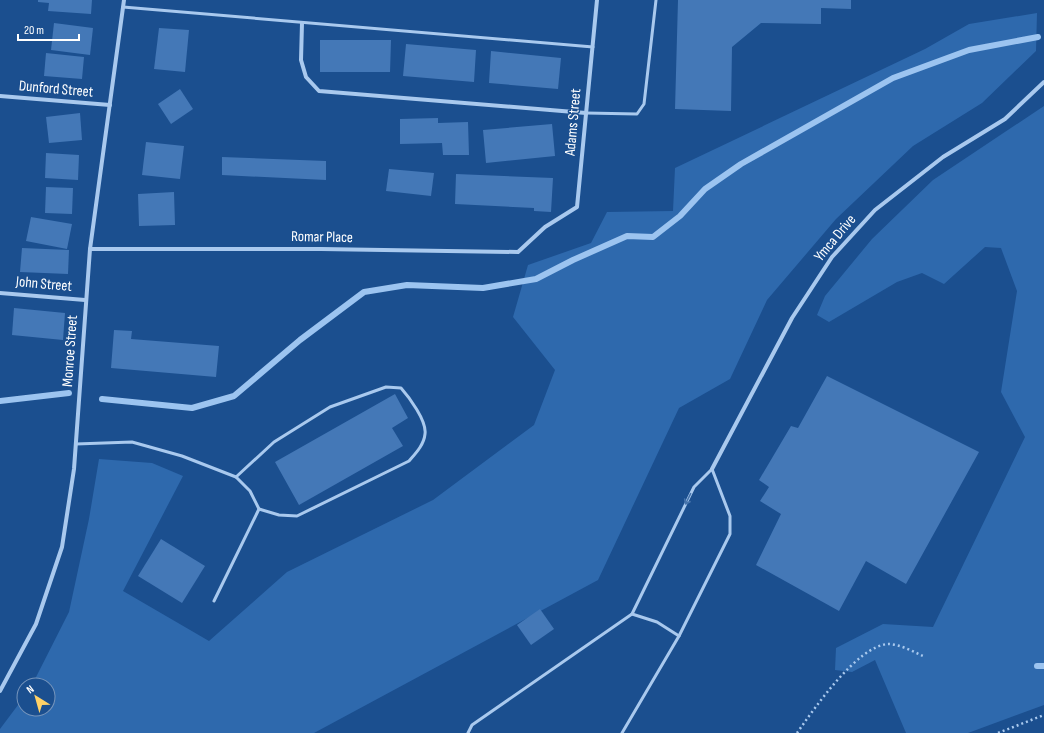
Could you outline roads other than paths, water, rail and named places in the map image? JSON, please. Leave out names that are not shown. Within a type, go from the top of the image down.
[{"type":"street","name":"Monroe Street","points":[[0,691],[36,624],[62,548],[74,469],[85,300],[90,249],[124,0]]},
{"type":"street","name":"Adams Street","points":[[544,227],[578,207],[597,0]]},
{"type":"street","points":[[302,23],[301,60],[306,77],[319,91],[586,113]]},
{"type":"street","name":"Ymca Drive","points":[[712,469],[792,318],[832,257],[874,210],[943,157],[1005,119],[1044,82]]},
{"type":"street","name":"Dunford Street","points":[[0,96],[110,105]]},
{"type":"street","name":"Romar Place","points":[[90,249],[321,249],[518,252],[544,227]]},
{"type":"street","name":"John Street","points":[[0,293],[85,300]]},
{"type":"lane","points":[[586,113],[637,114],[644,104],[656,0]]},
{"type":"lane","points":[[123,7],[593,46]]},
{"type":"lane","points":[[76,444],[132,442],[182,456],[236,477],[250,491],[259,509],[279,516],[297,516],[409,461],[419,450],[425,434],[419,413],[409,396],[401,388],[386,387],[330,406],[274,442],[236,477]]},
{"type":"lane","points":[[468,733],[472,725],[632,614],[694,487],[712,469],[730,516],[730,534],[679,636],[622,733]]},
{"type":"lane","points":[[214,601],[259,509]]},
{"type":"lane","points":[[632,614],[656,622],[679,636]]},
{"type":"waterway","points":[[102,399],[192,408],[234,396],[300,340],[364,292],[407,285],[483,288],[536,279],[573,260],[627,236],[653,237],[680,216],[705,189],[741,164],[893,78],[969,50],[1038,37]]},
{"type":"waterway","points":[[0,401],[69,393]]},
{"type":"waterway","points":[[1037,666],[1044,666]]}]
